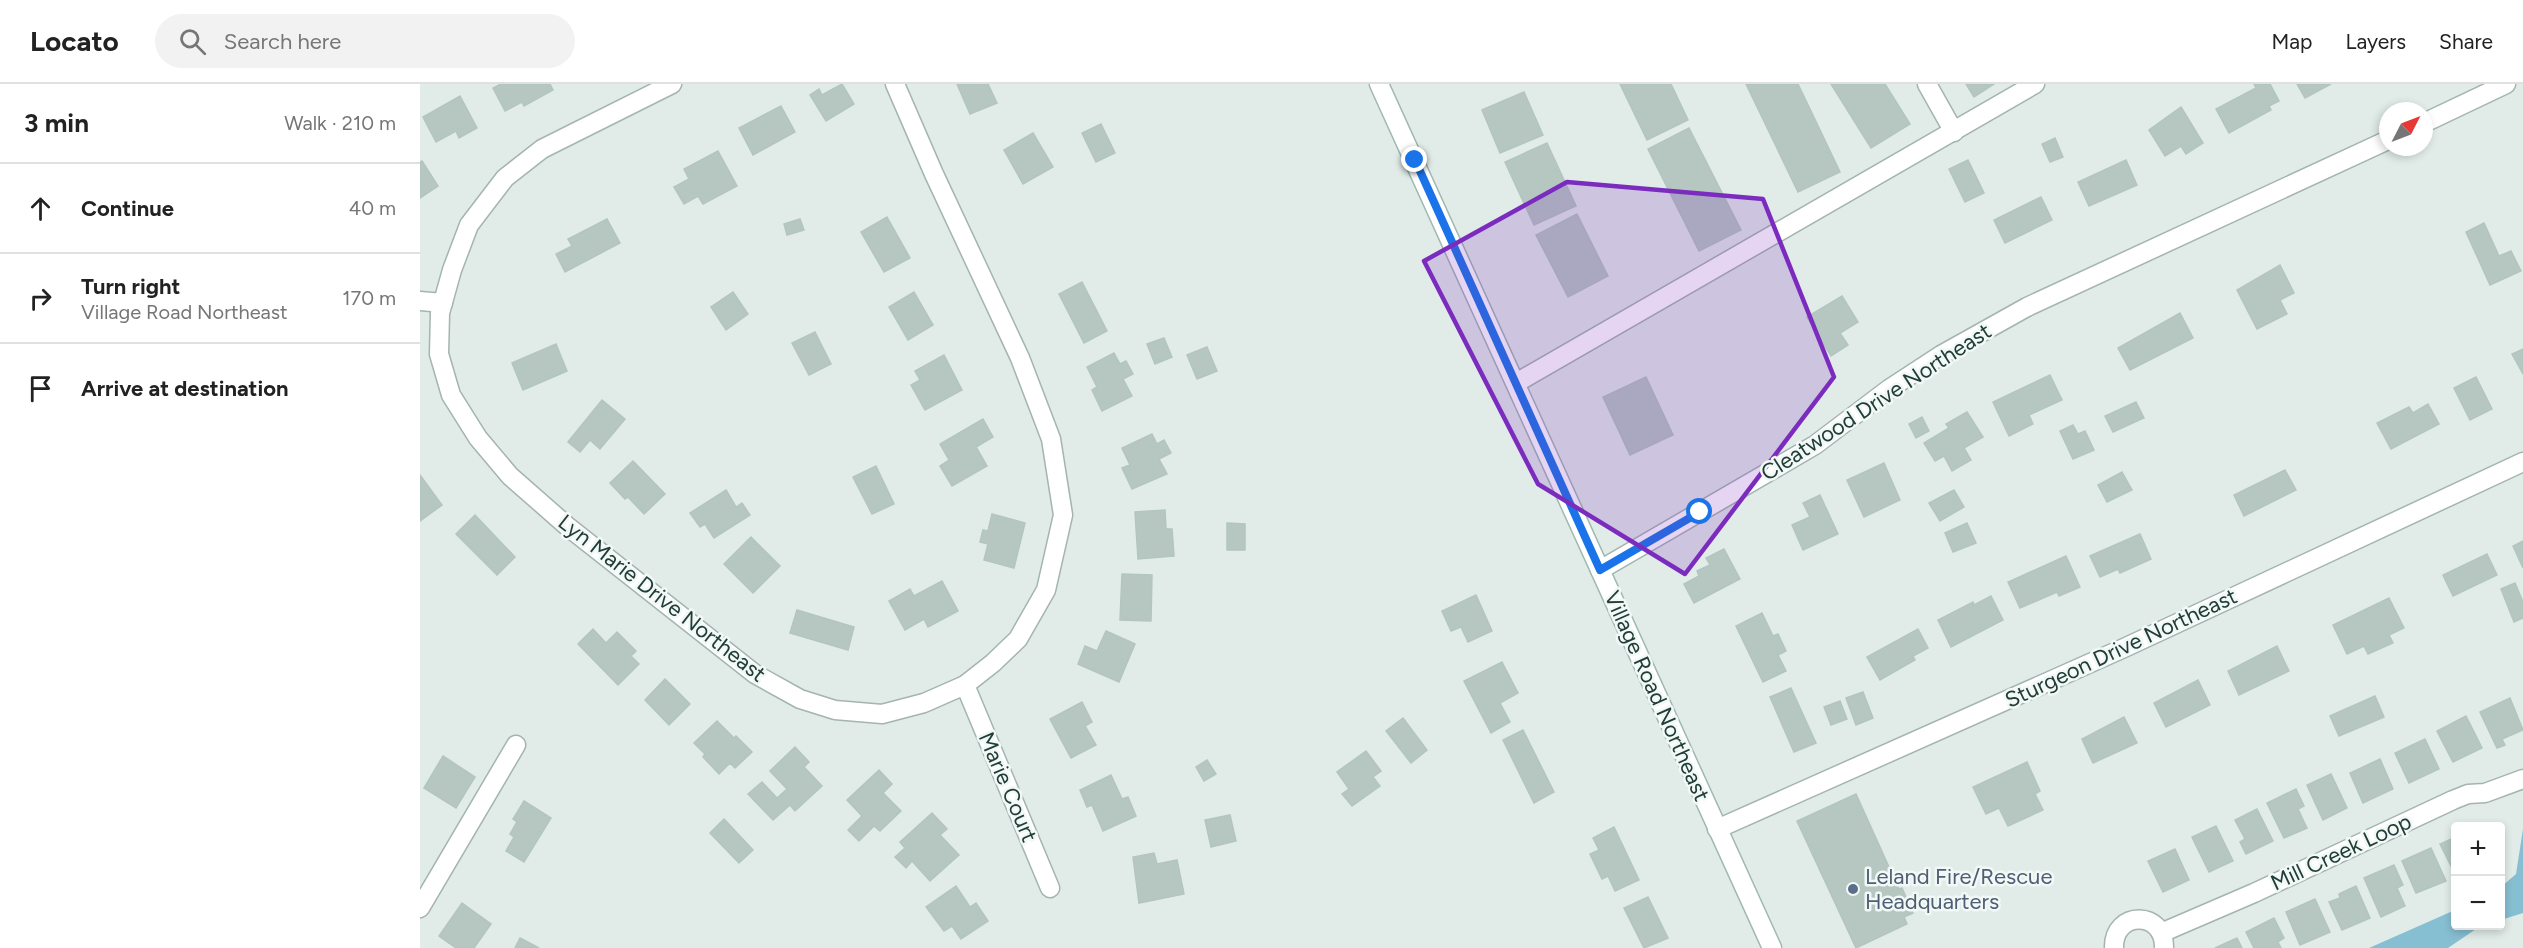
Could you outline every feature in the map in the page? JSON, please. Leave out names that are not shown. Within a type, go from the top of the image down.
[{"type":"street","name":"Lyn Marie Drive Northeast","points":[[672,84],[542,150],[505,178],[469,225],[452,270],[440,313],[439,354],[451,394],[478,438],[510,476],[567,526],[755,675],[809,702],[835,710],[882,714],[924,703],[965,685],[1018,639],[1046,590],[1063,515],[1051,439],[1020,358],[934,174],[895,84]]},
{"type":"street","name":"Village Road Northeast","points":[[1379,84],[1772,948]]},
{"type":"street","points":[[1927,84],[1954,132]]},
{"type":"street","points":[[1516,383],[2035,84]]},
{"type":"street","points":[[2433,119],[2506,84]]},
{"type":"street","name":"Cleatwood Drive Northeast","points":[[1600,570],[1815,445],[1888,389],[1941,355],[2027,307],[2379,144]]},
{"type":"street","points":[[420,301],[443,303]]},
{"type":"street","name":"Sturgeon Drive Northeast","points":[[1717,829],[2124,648],[2523,462]]},
{"type":"street","name":"Marie Court","points":[[965,685],[1050,888]]},
{"type":"street","points":[[420,908],[516,745]]},
{"type":"street","name":"Mill Creek Loop","points":[[2163,940],[2254,893],[2452,800],[2468,794],[2485,793],[2523,779]]},
{"type":"street","points":[[2114,948],[2117,931],[2130,921],[2149,921],[2163,940]]},
{"type":"highlighted area","points":[[1567,182],[1763,199],[1834,377],[1685,574],[1538,484],[1424,261]]},
{"type":"water","points":[[2523,829],[2523,913],[2505,919],[2505,884],[2516,874]]},
{"type":"water","points":[[2451,912],[2451,930],[2475,930],[2448,948],[2369,948]]},
{"type":"building","points":[[501,84],[550,84],[553,90],[524,106],[522,102],[505,111],[493,88]]},
{"type":"building","points":[[842,84],[854,104],[826,121],[810,95],[819,89],[822,95]]},
{"type":"building","points":[[957,84],[988,84],[997,103],[970,114]]},
{"type":"building","points":[[1620,84],[1671,84],[1688,120],[1647,140]]},
{"type":"building","points":[[1746,84],[1798,84],[1840,172],[1798,192]]},
{"type":"building","points":[[1831,84],[1885,84],[1910,124],[1871,148]]},
{"type":"building","points":[[1966,84],[1994,84],[1974,97]]},
{"type":"building","points":[[2254,84],[2270,84],[2279,101],[2269,106],[2271,110],[2229,133],[2216,109],[2256,88]]},
{"type":"building","points":[[2297,84],[2331,84],[2305,98]]},
{"type":"building","points":[[1524,92],[1543,135],[1500,153],[1482,110]]},
{"type":"building","points":[[460,96],[477,128],[459,138],[456,131],[436,142],[423,117]]},
{"type":"building","points":[[781,106],[795,132],[753,155],[739,128]]},
{"type":"building","points":[[2181,107],[2203,143],[2186,154],[2181,146],[2165,156],[2149,130]]},
{"type":"building","points":[[1101,124],[1115,153],[1096,162],[1082,133]]},
{"type":"building","points":[[1689,128],[1741,230],[1699,251],[1648,149]]},
{"type":"building","points":[[1033,133],[1053,167],[1023,184],[1004,150]]},
{"type":"building","points":[[2055,138],[2063,157],[2050,162],[2042,144]]},
{"type":"building","points":[[1547,143],[1576,206],[1534,225],[1505,162]]},
{"type":"building","points":[[718,151],[737,186],[703,204],[698,196],[684,204],[674,187],[689,179],[684,169]]},
{"type":"building","points":[[1968,160],[1984,193],[1965,202],[1949,169]]},
{"type":"building","points":[[2126,160],[2137,185],[2089,206],[2078,182]]},
{"type":"building","points":[[422,161],[438,186],[420,198],[420,162]]},
{"type":"building","points":[[2041,197],[2052,220],[2005,243],[1994,220]]},
{"type":"building","points":[[1577,214],[1608,276],[1568,297],[1536,235]]},
{"type":"building","points":[[887,217],[910,258],[884,272],[861,232]]},
{"type":"building","points":[[607,219],[620,243],[565,272],[556,254],[572,246],[568,239]]},
{"type":"building","points":[[800,219],[804,230],[787,235],[784,224]]},
{"type":"building","points":[[2484,223],[2499,256],[2511,251],[2521,271],[2490,285],[2466,232]]},
{"type":"building","points":[[2280,265],[2294,293],[2280,300],[2287,314],[2257,329],[2237,290]]},
{"type":"building","points":[[1082,282],[1107,331],[1084,343],[1059,294]]},
{"type":"building","points":[[733,292],[748,314],[726,330],[711,307]]},
{"type":"building","points":[[914,292],[933,325],[908,340],[889,307]]},
{"type":"building","points":[[1842,296],[1858,322],[1840,333],[1848,345],[1831,356],[1807,317]]},
{"type":"building","points":[[2180,313],[2193,338],[2130,370],[2118,348]]},
{"type":"building","points":[[815,332],[831,364],[809,375],[792,343]]},
{"type":"building","points":[[1164,338],[1172,357],[1155,364],[1147,344]]},
{"type":"building","points":[[556,344],[567,371],[523,390],[512,363]]},
{"type":"building","points":[[1207,347],[1217,371],[1197,379],[1187,355]]},
{"type":"building","points":[[2523,349],[2523,374],[2512,354]]},
{"type":"building","points":[[1114,353],[1120,364],[1126,361],[1133,374],[1123,379],[1132,396],[1102,411],[1092,390],[1097,387],[1087,367]]},
{"type":"building","points":[[944,355],[962,390],[925,410],[911,385],[920,380],[915,371]]},
{"type":"building","points":[[2050,375],[2062,400],[2029,415],[2033,424],[2009,436],[1993,402]]},
{"type":"building","points":[[1646,377],[1673,435],[1630,455],[1603,397]]},
{"type":"building","points":[[2476,377],[2492,409],[2470,420],[2454,388]]},
{"type":"building","points":[[602,400],[625,419],[600,449],[590,440],[580,452],[568,442]]},
{"type":"building","points":[[2136,402],[2144,418],[2113,432],[2105,416]]},
{"type":"building","points":[[2428,404],[2439,424],[2391,449],[2377,423],[2409,407],[2413,413]]},
{"type":"building","points":[[1967,412],[1983,437],[1964,448],[1971,460],[1952,471],[1944,456],[1935,461],[1924,443],[1949,428],[1946,424]]},
{"type":"building","points":[[1922,417],[1929,431],[1916,438],[1909,424]]},
{"type":"building","points":[[983,419],[993,437],[976,447],[987,466],[952,486],[940,466],[949,460],[940,444]]},
{"type":"building","points":[[2073,425],[2078,434],[2085,431],[2094,450],[2073,459],[2060,431]]},
{"type":"building","points":[[1152,434],[1157,444],[1164,440],[1171,453],[1159,459],[1167,474],[1132,489],[1122,468],[1130,465],[1122,448]]},
{"type":"building","points":[[633,461],[665,494],[644,514],[610,483]]},
{"type":"building","points":[[1884,463],[1900,500],[1864,517],[1847,480]]},
{"type":"building","points":[[876,466],[894,504],[872,514],[853,477]]},
{"type":"building","points":[[2285,470],[2296,490],[2244,516],[2234,495]]},
{"type":"building","points":[[2122,472],[2132,490],[2107,502],[2098,485]]},
{"type":"building","points":[[420,475],[442,505],[420,521]]},
{"type":"building","points":[[726,490],[736,507],[742,503],[750,515],[714,538],[705,524],[700,527],[690,513]]},
{"type":"building","points":[[1954,490],[1964,507],[1940,521],[1929,503]]},
{"type":"building","points":[[1820,495],[1838,534],[1803,550],[1792,525],[1810,517],[1803,503]]},
{"type":"building","points":[[1165,510],[1166,529],[1172,529],[1174,556],[1138,559],[1135,512]]},
{"type":"building","points":[[992,514],[1025,523],[1014,568],[984,560],[988,544],[980,542],[983,530],[988,531]]},
{"type":"building","points":[[475,515],[515,557],[497,575],[456,534]]},
{"type":"building","points":[[1227,523],[1245,524],[1245,550],[1227,550]]},
{"type":"building","points":[[1967,523],[1976,543],[1953,552],[1945,533]]},
{"type":"building","points":[[2140,534],[2151,559],[2120,573],[2118,569],[2100,577],[2090,556]]},
{"type":"building","points":[[751,537],[780,566],[753,593],[724,564]]},
{"type":"building","points":[[2523,541],[2523,568],[2513,546]]},
{"type":"building","points":[[1724,549],[1740,579],[1694,603],[1684,584],[1699,576],[1697,571],[1710,565],[1706,558]]},
{"type":"building","points":[[2487,554],[2497,575],[2453,596],[2443,575]]},
{"type":"building","points":[[2066,556],[2080,587],[2059,596],[2057,592],[2020,608],[2008,582]]},
{"type":"building","points":[[1122,574],[1152,575],[1151,621],[1120,620]]},
{"type":"building","points":[[942,581],[958,611],[928,627],[924,619],[905,630],[889,601],[910,589],[914,596]]},
{"type":"building","points":[[2515,583],[2523,602],[2523,618],[2514,622],[2501,589]]},
{"type":"building","points":[[1476,595],[1492,631],[1468,642],[1461,627],[1451,631],[1442,611]]},
{"type":"building","points":[[1991,596],[2003,620],[1951,647],[1938,620],[1973,602],[1974,605]]},
{"type":"building","points":[[2389,598],[2404,628],[2389,635],[2393,643],[2368,654],[2364,646],[2347,654],[2333,625]]},
{"type":"building","points":[[797,610],[854,627],[848,650],[790,633]]},
{"type":"building","points":[[1762,613],[1773,636],[1778,634],[1786,651],[1778,655],[1786,671],[1763,682],[1736,626]]},
{"type":"building","points":[[593,629],[606,643],[617,632],[636,651],[631,656],[639,664],[618,685],[578,644]]},
{"type":"building","points":[[1918,629],[1928,648],[1913,656],[1915,660],[1880,680],[1867,657]]},
{"type":"building","points":[[1106,631],[1135,644],[1119,682],[1078,664],[1085,646],[1097,651]]},
{"type":"building","points":[[2277,646],[2289,671],[2239,695],[2228,671]]},
{"type":"building","points":[[1502,662],[1518,693],[1500,703],[1510,722],[1491,733],[1464,681]]},
{"type":"building","points":[[665,679],[690,704],[669,725],[645,700]]},
{"type":"building","points":[[2198,680],[2210,705],[2166,727],[2154,703]]},
{"type":"building","points":[[1791,688],[1816,743],[1794,752],[1770,697]]},
{"type":"building","points":[[1863,692],[1873,718],[1856,725],[1846,698]]},
{"type":"building","points":[[2375,696],[2384,717],[2339,736],[2330,716]]},
{"type":"building","points":[[2510,698],[2523,730],[2502,739],[2505,745],[2497,748],[2480,712]]},
{"type":"building","points":[[1840,701],[1847,719],[1831,725],[1824,707]]},
{"type":"building","points":[[1082,702],[1092,722],[1085,726],[1096,745],[1071,758],[1050,719]]},
{"type":"building","points":[[2466,716],[2482,748],[2453,762],[2437,731]]},
{"type":"building","points":[[2124,717],[2137,743],[2093,763],[2082,739]]},
{"type":"building","points":[[1403,718],[1427,750],[1411,763],[1386,731]]},
{"type":"building","points":[[717,721],[752,752],[735,768],[730,763],[719,774],[694,743]]},
{"type":"building","points":[[1523,730],[1554,792],[1534,803],[1503,740]]},
{"type":"building","points":[[2425,739],[2439,769],[2409,783],[2395,753]]},
{"type":"building","points":[[795,747],[809,762],[804,767],[822,786],[795,811],[790,805],[773,820],[748,794],[762,782],[777,798],[787,789],[770,771]]},
{"type":"building","points":[[1366,751],[1381,771],[1373,777],[1380,786],[1352,806],[1342,794],[1349,789],[1337,772]]},
{"type":"building","points":[[443,756],[475,777],[456,808],[424,788]]},
{"type":"building","points":[[2380,759],[2393,789],[2363,803],[2350,773]]},
{"type":"building","points":[[1207,760],[1216,774],[1204,781],[1196,767]]},
{"type":"building","points":[[2027,762],[2040,791],[2035,794],[2043,810],[2008,826],[1999,808],[1986,814],[1973,787]]},
{"type":"building","points":[[879,770],[892,784],[883,793],[901,811],[880,831],[874,826],[859,841],[848,830],[862,816],[847,800]]},
{"type":"building","points":[[2331,774],[2347,808],[2323,820],[2307,785]]},
{"type":"building","points":[[1111,775],[1122,799],[1128,797],[1136,816],[1103,831],[1092,805],[1087,807],[1080,790]]},
{"type":"building","points":[[2296,789],[2304,806],[2298,809],[2307,828],[2284,838],[2267,803]]},
{"type":"building","points":[[1856,794],[1899,889],[1902,888],[1913,913],[1904,917],[1907,924],[1856,948],[1797,821]]},
{"type":"building","points":[[524,801],[551,818],[524,862],[506,851],[514,837],[510,834],[517,822],[513,819]]},
{"type":"building","points":[[2257,809],[2273,841],[2246,854],[2240,842],[2245,839],[2235,820]]},
{"type":"building","points":[[932,813],[947,829],[940,835],[959,855],[930,881],[912,861],[906,868],[895,857],[905,848],[900,842]]},
{"type":"building","points":[[1230,815],[1236,841],[1211,847],[1205,820]]},
{"type":"building","points":[[724,819],[753,850],[739,863],[710,833]]},
{"type":"building","points":[[2216,826],[2233,861],[2209,872],[2192,837]]},
{"type":"building","points":[[1614,827],[1639,880],[1615,891],[1608,876],[1602,879],[1590,854],[1599,850],[1593,838]]},
{"type":"building","points":[[2451,839],[2451,866],[2440,844]]},
{"type":"building","points":[[2431,848],[2446,881],[2416,893],[2402,861]]},
{"type":"building","points":[[2175,849],[2189,880],[2163,892],[2148,861]]},
{"type":"building","points":[[1154,853],[1157,864],[1177,860],[1184,894],[1139,903],[1133,857]]},
{"type":"building","points":[[2394,865],[2403,885],[2397,888],[2405,906],[2381,917],[2364,878]]},
{"type":"building","points":[[956,886],[970,907],[976,903],[988,921],[961,939],[952,926],[944,931],[926,907]]},
{"type":"building","points":[[2356,886],[2370,918],[2342,930],[2329,902],[2340,898],[2339,894]]},
{"type":"building","points":[[1648,897],[1668,938],[1644,948],[1624,908]]},
{"type":"building","points":[[2315,899],[2330,932],[2300,945],[2286,912]]},
{"type":"building","points":[[462,903],[491,924],[474,948],[456,948],[439,936]]},
{"type":"building","points":[[2274,918],[2284,938],[2278,942],[2281,948],[2254,948],[2246,932]]},
{"type":"building","points":[[520,938],[539,948],[515,948]]},
{"type":"building","points":[[2237,938],[2242,948],[2215,948]]},
{"type":"place","name":"Leland Fire/Rescue Headquarters","points":[[1853,889]]},
{"type":"route","points":[[1415,160],[1600,570],[1700,512]]}]
